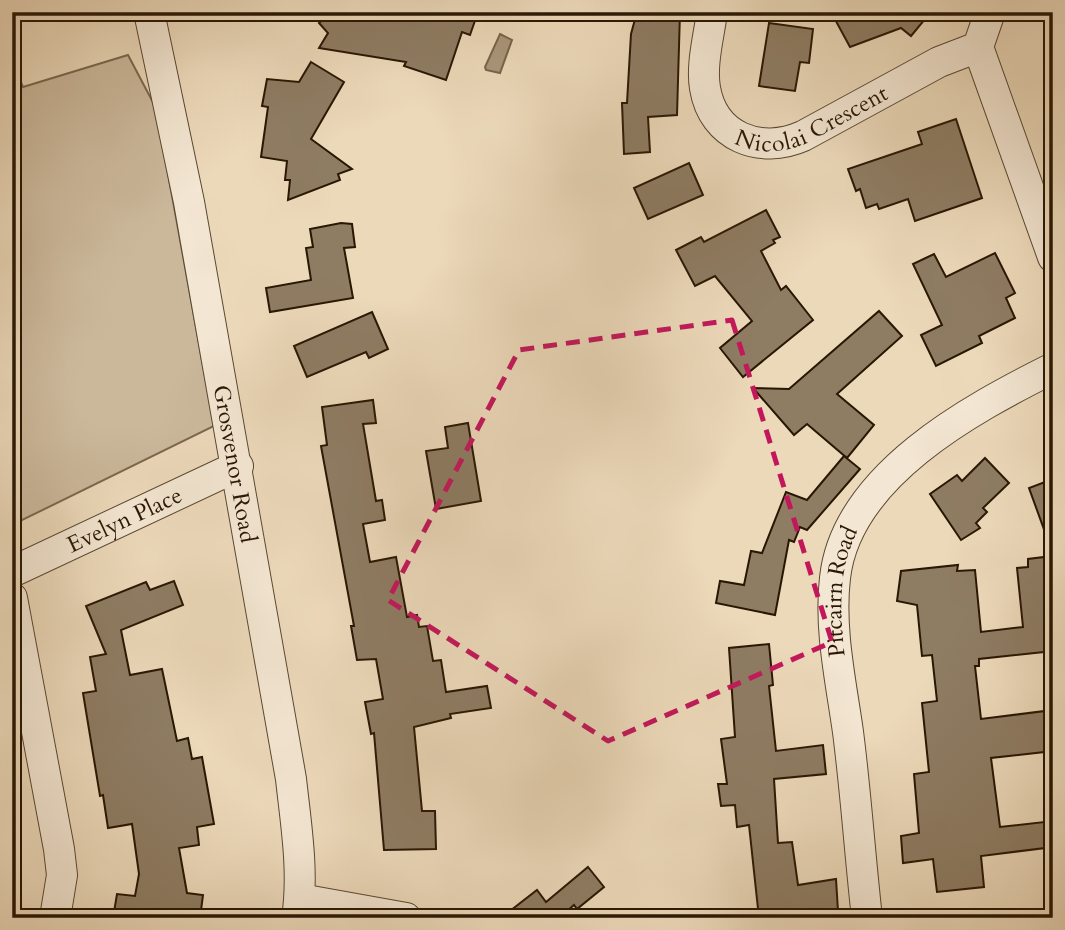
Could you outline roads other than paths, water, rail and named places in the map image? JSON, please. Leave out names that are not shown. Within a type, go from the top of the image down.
[{"type":"street","name":"Grosvenor Road","points":[[149,12],[189,202],[238,466],[291,779],[298,845],[298,908]]},
{"type":"street","name":"Nicolai Crescent","points":[[712,12],[704,67],[704,86],[710,108],[720,124],[752,144],[787,143],[940,62],[978,47]]},
{"type":"street","points":[[989,12],[978,47],[1053,257]]},
{"type":"street","name":"Pitcairn Road","points":[[867,918],[835,639],[835,578],[843,544],[877,488],[902,465],[964,416],[1053,368]]},
{"type":"street","name":"Evelyn Place","points":[[12,572],[238,466]]},
{"type":"street","points":[[12,598],[59,849],[62,875],[55,918]]},
{"type":"street","points":[[298,908],[406,918]]}]
